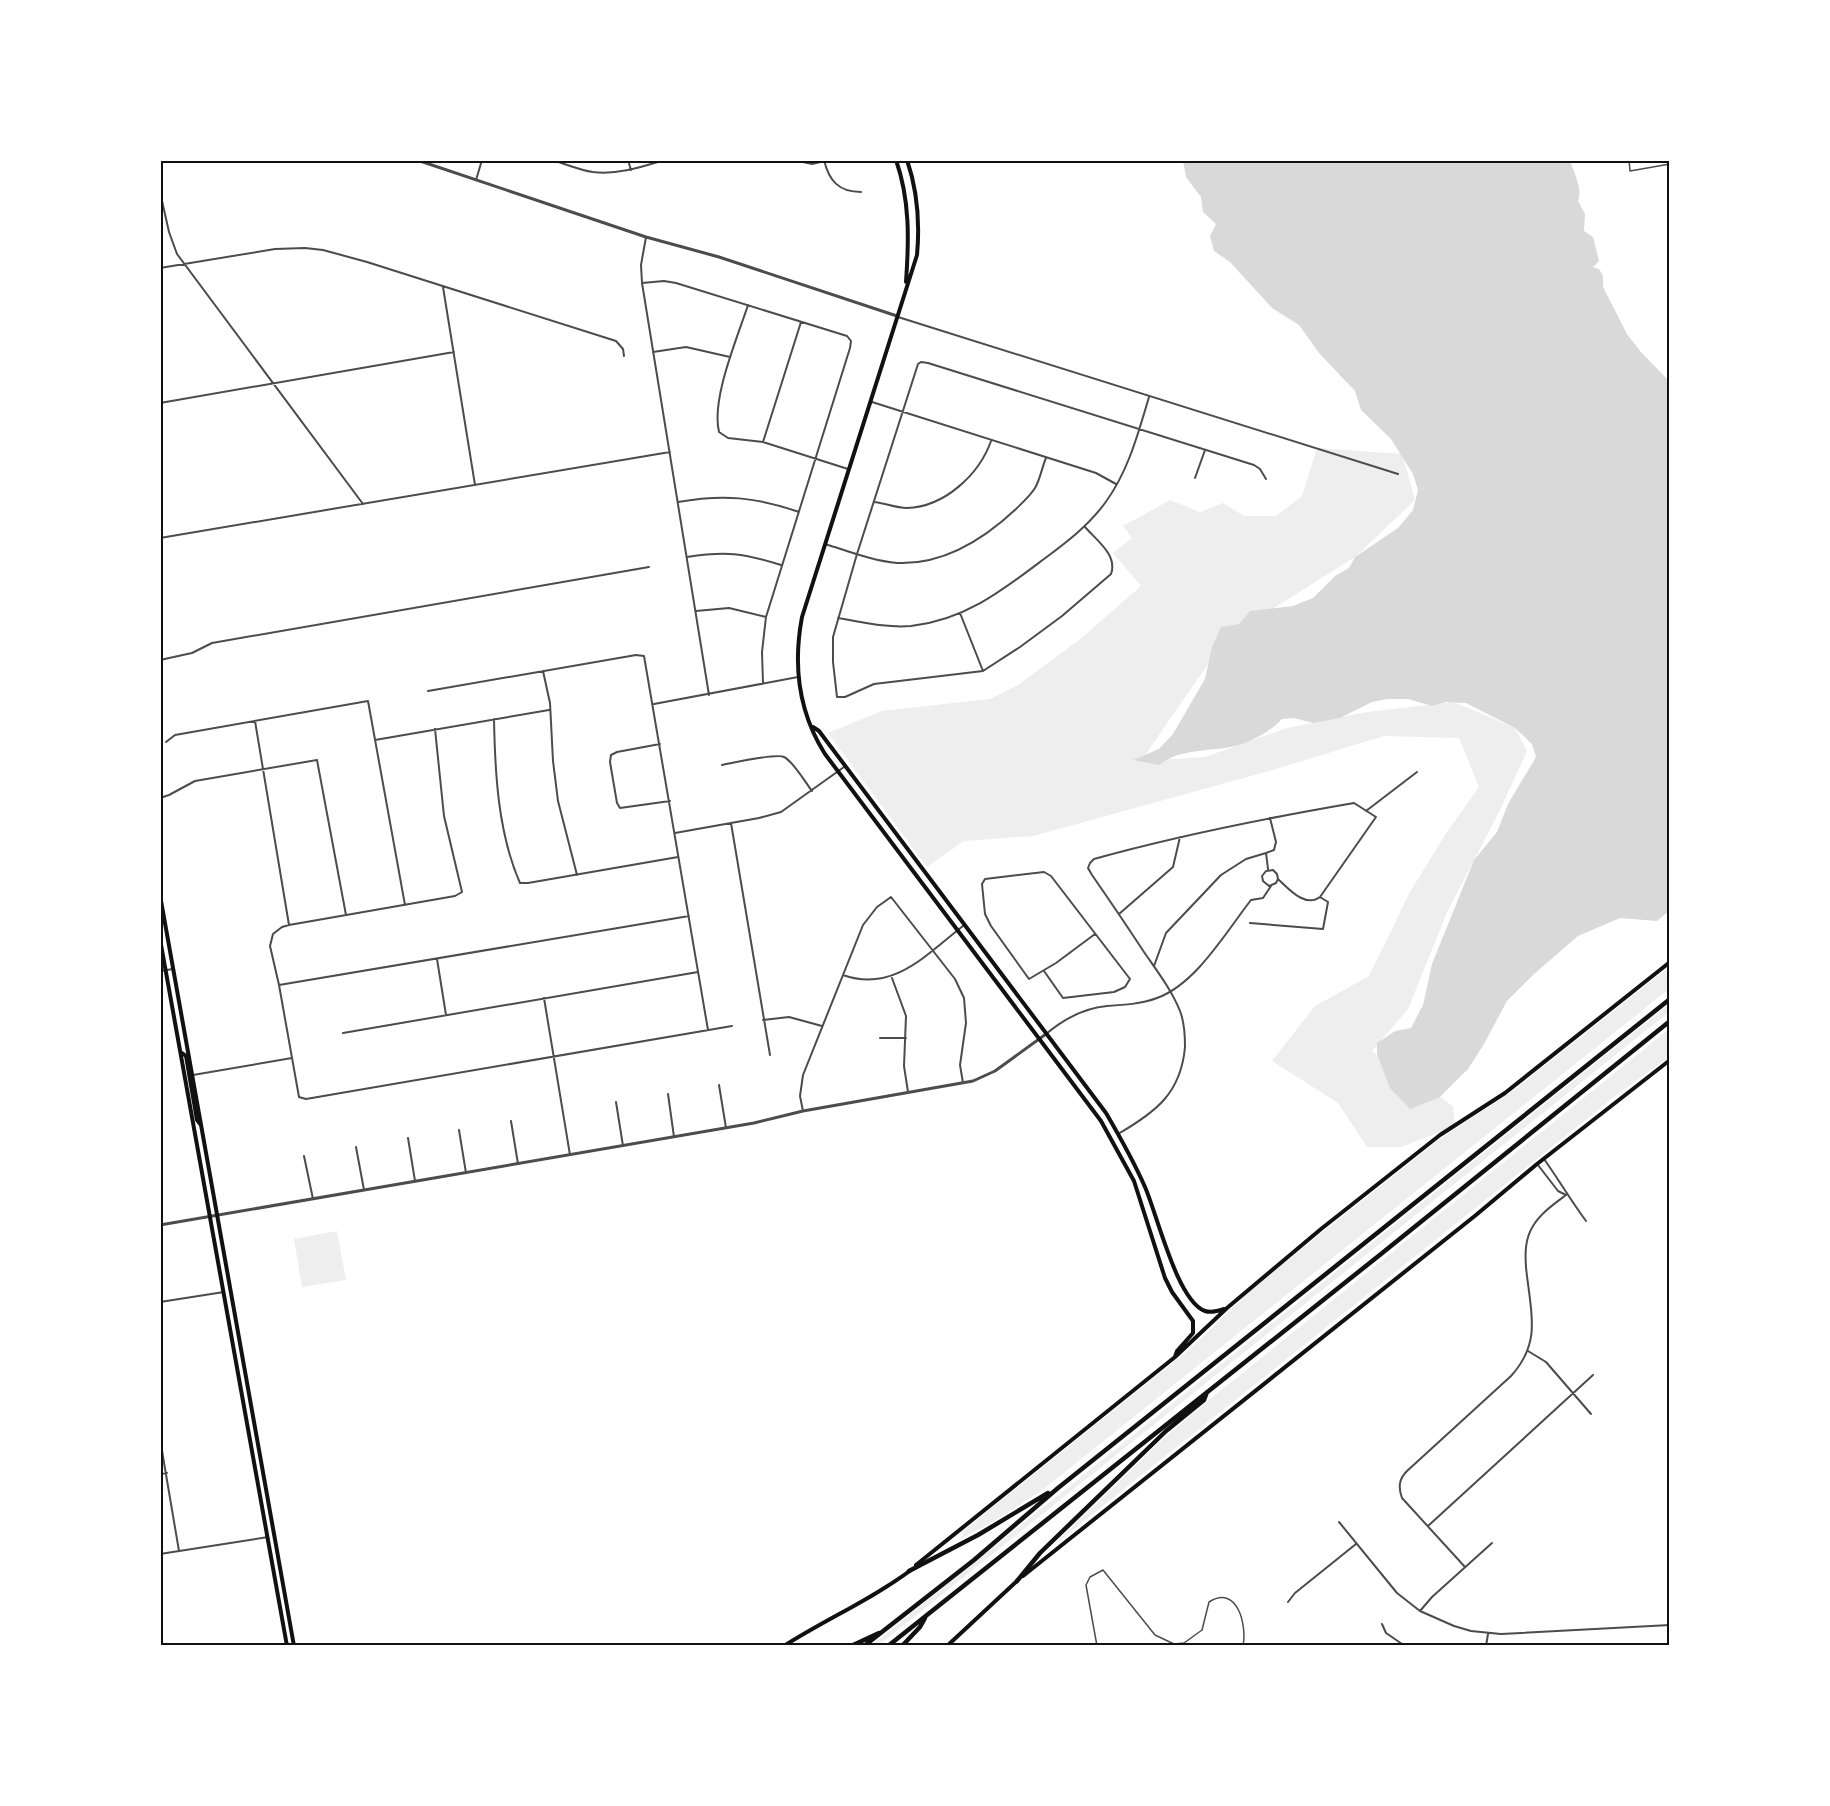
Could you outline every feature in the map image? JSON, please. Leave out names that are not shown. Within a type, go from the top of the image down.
[{"type":"highway","points":[[864,1646],[1670,999]]},
{"type":"highway","points":[[888,1646],[1670,1021]]},
{"type":"highway","points":[[1017,1581],[1040,1553],[1166,1431],[1204,1400],[1207,1392]]},
{"type":"highway","points":[[909,1571],[988,1530],[1058,1488]]},
{"type":"highway","points":[[902,1646],[920,1627],[927,1615]]},
{"type":"highway","points":[[851,1646],[881,1632]]},
{"type":"main road","points":[[896,160],[907,206],[906,286]]},
{"type":"main road","points":[[907,160],[915,189],[919,230],[914,270],[906,286],[802,617],[797,643],[798,677],[802,697],[813,736],[837,772],[1040,1038],[1112,1138],[1134,1181],[1144,1207],[1157,1256],[1172,1292],[1191,1317],[1195,1327],[1190,1339],[1177,1351],[1175,1357]]},
{"type":"main road","points":[[812,727],[819,732],[1106,1113],[1146,1188],[1167,1252],[1184,1288],[1199,1307],[1206,1311],[1215,1312],[1227,1308]]},
{"type":"main road","points":[[160,895],[295,1646]]},
{"type":"main road","points":[[160,939],[286,1644]]},
{"type":"main road","points":[[784,1646],[854,1607],[909,1571],[1175,1357],[1227,1308],[1321,1229],[1440,1135],[1505,1093],[1670,962]]},
{"type":"main road","points":[[182,1053],[186,1056],[197,1120],[202,1125]]},
{"type":"main road","points":[[947,1646],[1017,1581],[1073,1534],[1670,1060]]},
{"type":"main road","points":[[1112,1138],[1118,1134]]},
{"type":"main road","points":[[1157,1256],[1167,1252]]},
{"type":"street","points":[[417,160],[646,237],[707,253],[1149,398],[1398,474]]},
{"type":"street","points":[[476,180],[482,160]]},
{"type":"street","points":[[552,160],[593,172],[606,173],[631,170],[664,160]]},
{"type":"street","points":[[628,160],[631,170]]},
{"type":"street","points":[[794,160],[803,163],[829,160]]},
{"type":"street","points":[[824,161],[835,184],[847,191],[861,192]]},
{"type":"street","points":[[160,192],[173,245],[184,264],[363,504]]},
{"type":"street","points":[[646,237],[641,265],[642,283],[709,695]]},
{"type":"street","points":[[160,268],[274,249],[305,248],[338,253],[616,342],[623,349],[624,356]]},
{"type":"street","points":[[642,283],[654,281],[676,283],[847,336],[851,341],[766,617],[762,652],[763,683]]},
{"type":"street","points":[[443,286],[475,485]]},
{"type":"street","points":[[748,305],[719,398],[717,418],[719,432],[728,438],[763,442],[849,469]]},
{"type":"street","points":[[763,442],[801,322]]},
{"type":"street","points":[[654,352],[686,347],[731,357]]},
{"type":"street","points":[[160,402],[454,352]]},
{"type":"street","points":[[1085,527],[1112,558],[1114,566],[1111,574],[1020,648],[984,671],[874,684],[845,697],[837,697],[832,645],[838,618],[918,364],[921,362],[1254,465],[1260,469],[1266,479]]},
{"type":"street","points":[[838,618],[893,627],[923,624],[960,613],[991,599],[1085,527],[1106,501],[1125,468],[1149,398]]},
{"type":"street","points":[[870,402],[1096,473],[1116,484]]},
{"type":"street","points":[[874,502],[905,508],[935,502],[974,472],[983,459],[991,440]]},
{"type":"street","points":[[1195,478],[1204,450]]},
{"type":"street","points":[[160,538],[670,452]]},
{"type":"street","points":[[825,544],[895,563],[918,562],[953,553],[1002,521],[1019,506],[1035,489],[1046,458]]},
{"type":"street","points":[[678,502],[698,498],[729,497],[758,500],[799,512]]},
{"type":"street","points":[[687,557],[729,552],[782,565]]},
{"type":"street","points":[[160,660],[192,653],[212,643],[649,567]]},
{"type":"street","points":[[696,611],[729,608],[766,617]]},
{"type":"street","points":[[960,613],[984,671]]},
{"type":"street","points":[[428,691],[636,655],[644,656],[708,1030]]},
{"type":"street","points":[[543,671],[550,710],[558,801],[577,875]]},
{"type":"street","points":[[654,704],[798,677]]},
{"type":"street","points":[[166,742],[175,735],[368,701],[405,905]]},
{"type":"street","points":[[375,740],[550,710]]},
{"type":"street","points":[[494,719],[494,750],[500,802],[508,843],[520,883],[528,884],[679,857]]},
{"type":"street","points":[[255,720],[289,925]]},
{"type":"street","points":[[435,729],[444,816],[461,894],[289,925],[273,934],[270,946],[299,1097],[306,1099],[732,1026]]},
{"type":"street","points":[[660,744],[614,753],[610,758],[617,803],[620,808],[670,801]]},
{"type":"street","points":[[722,765],[774,756],[784,757],[812,791]]},
{"type":"street","points":[[160,798],[195,781],[317,760],[346,915]]},
{"type":"street","points":[[675,833],[781,812],[844,767]]},
{"type":"street","points":[[1366,811],[1417,772]]},
{"type":"street","points":[[1118,1134],[1143,1119],[1163,1102],[1176,1084],[1183,1064],[1185,1039],[1181,1013],[1171,992],[1092,875],[1088,868],[1090,863],[1094,859],[1180,837],[1354,803],[1376,817],[1320,897],[1311,901],[1304,900],[1278,879],[1276,872],[1268,870]]},
{"type":"street","points":[[1154,966],[1166,933],[1221,875],[1246,859],[1274,850],[1276,842],[1270,818]]},
{"type":"street","points":[[730,823],[770,1055]]},
{"type":"street","points":[[1119,914],[1173,867],[1180,837]]},
{"type":"street","points":[[894,846],[901,841]]},
{"type":"street","points":[[1266,853],[1268,870]]},
{"type":"street","points":[[1268,870],[1262,878],[1264,883],[1271,886]]},
{"type":"street","points":[[1044,970],[1063,998],[1114,992],[1125,987],[1130,979],[1051,876],[1044,872],[985,879],[982,884],[985,914],[1003,946],[1029,979],[1095,934]]},
{"type":"street","points":[[160,1225],[726,1128],[803,1111],[963,1083],[994,1071],[1075,1014],[1106,1006],[1140,1003],[1171,992],[1187,980],[1251,900],[1263,898],[1278,879]]},
{"type":"street","points":[[803,1111],[801,1086],[822,1026],[863,925],[877,907],[891,897],[955,979],[964,998],[966,1023],[960,1065],[963,1083]]},
{"type":"street","points":[[1250,923],[1323,929],[1328,902],[1320,897]]},
{"type":"street","points":[[279,985],[689,916]]},
{"type":"street","points":[[843,975],[871,981],[892,977],[911,966],[963,926]]},
{"type":"street","points":[[437,958],[446,1015]]},
{"type":"street","points":[[160,971],[174,969]]},
{"type":"street","points":[[344,1032],[698,972]]},
{"type":"street","points":[[892,977],[906,1016],[904,1066],[908,1092]]},
{"type":"street","points":[[544,998],[570,1155]]},
{"type":"street","points":[[763,1020],[789,1017],[822,1026]]},
{"type":"street","points":[[880,1038],[906,1038]]},
{"type":"street","points":[[193,1075],[292,1058]]},
{"type":"street","points":[[719,1084],[726,1128]]},
{"type":"street","points":[[668,1094],[674,1137]]},
{"type":"street","points":[[616,1102],[623,1146]]},
{"type":"street","points":[[511,1121],[518,1164]]},
{"type":"street","points":[[459,1130],[466,1173]]},
{"type":"street","points":[[408,1138],[416,1181]]},
{"type":"street","points":[[356,1147],[364,1190]]},
{"type":"street","points":[[304,1156],[313,1199]]},
{"type":"street","points":[[1544,1158],[1564,1185],[1566,1195]]},
{"type":"street","points":[[1537,1164],[1586,1221]]},
{"type":"street","points":[[1465,1567],[1402,1498],[1400,1484],[1402,1475],[1520,1366],[1528,1351],[1533,1333],[1526,1245],[1538,1218],[1566,1195]]},
{"type":"street","points":[[160,1302],[224,1292]]},
{"type":"street","points":[[1528,1351],[1546,1362],[1591,1414]]},
{"type":"street","points":[[1428,1526],[1593,1375]]},
{"type":"street","points":[[160,1439],[179,1551]]},
{"type":"street","points":[[160,1474],[167,1473]]},
{"type":"street","points":[[1339,1522],[1397,1593],[1420,1611],[1454,1626],[1488,1634],[1670,1624]]},
{"type":"street","points":[[160,1554],[268,1537]]},
{"type":"street","points":[[1420,1611],[1432,1597],[1492,1543]]},
{"type":"street","points":[[1288,1602],[1295,1593],[1356,1544]]},
{"type":"street","points":[[1382,1624],[1386,1633],[1405,1646]]},
{"type":"street","points":[[1486,1646],[1488,1634]]},
{"type":"lane","points":[[1629,160],[1630,171],[1670,164]]},
{"type":"lane","points":[[1097,1646],[1086,1585],[1090,1577],[1103,1570],[1155,1635],[1174,1644],[1181,1644],[1202,1630],[1209,1602],[1218,1598],[1230,1600],[1239,1609],[1243,1646]]},
{"type":"shaded area","points":[[1183,161],[1570,161],[1579,186],[1578,201],[1585,214],[1584,231],[1593,237],[1599,261],[1593,267],[1599,269],[1603,276],[1603,287],[1627,334],[1669,381],[1669,911],[1657,921],[1620,918],[1578,936],[1507,1001],[1468,1069],[1440,1097],[1410,1109],[1390,1088],[1377,1054],[1377,1043],[1395,1031],[1411,1028],[1423,1005],[1432,964],[1474,860],[1497,832],[1508,804],[1536,757],[1532,744],[1515,728],[1466,703],[1446,702],[1432,706],[1408,699],[1387,699],[1372,702],[1340,718],[1313,723],[1294,718],[1282,719],[1267,732],[1241,744],[1186,753],[1159,765],[1133,760],[1159,749],[1173,734],[1205,679],[1212,647],[1221,627],[1239,624],[1250,611],[1293,606],[1313,598],[1335,576],[1349,568],[1355,557],[1398,528],[1413,510],[1418,490],[1413,474],[1391,439],[1361,410],[1355,391],[1319,353],[1299,325],[1272,308],[1230,262],[1214,251],[1210,236],[1216,224],[1203,212],[1201,197],[1186,177]]},
{"type":"shaded area","points":[[1317,448],[1402,454],[1415,500],[1355,557],[1274,608],[1233,628],[1141,761],[1205,757],[1287,728],[1367,712],[1454,702],[1515,728],[1527,751],[1500,810],[1448,910],[1408,1009],[1372,1051],[1453,1106],[1455,1126],[1401,1147],[1367,1147],[1338,1103],[1272,1061],[1315,1006],[1369,976],[1410,892],[1445,835],[1479,787],[1459,738],[1384,736],[1273,770],[1033,836],[964,841],[927,867],[828,733],[882,711],[990,699],[1018,685],[1079,640],[1141,586],[1113,553],[1132,538],[1123,526],[1170,500],[1200,512],[1223,503],[1244,516],[1276,516],[1302,496]]},
{"type":"shaded area","points":[[1669,967],[1669,989],[1041,1491],[991,1523],[958,1540],[963,1535],[962,1532],[1190,1349],[1251,1290],[1319,1235],[1440,1139],[1513,1091]]},
{"type":"shaded area","points":[[1669,1004],[1669,1012],[879,1645],[872,1645]]},
{"type":"shaded area","points":[[1669,1029],[1669,1057],[1618,1094],[1054,1545],[1162,1440],[1214,1396]]},
{"type":"shaded area","points":[[337,1231],[346,1280],[302,1287],[294,1239]]}]
